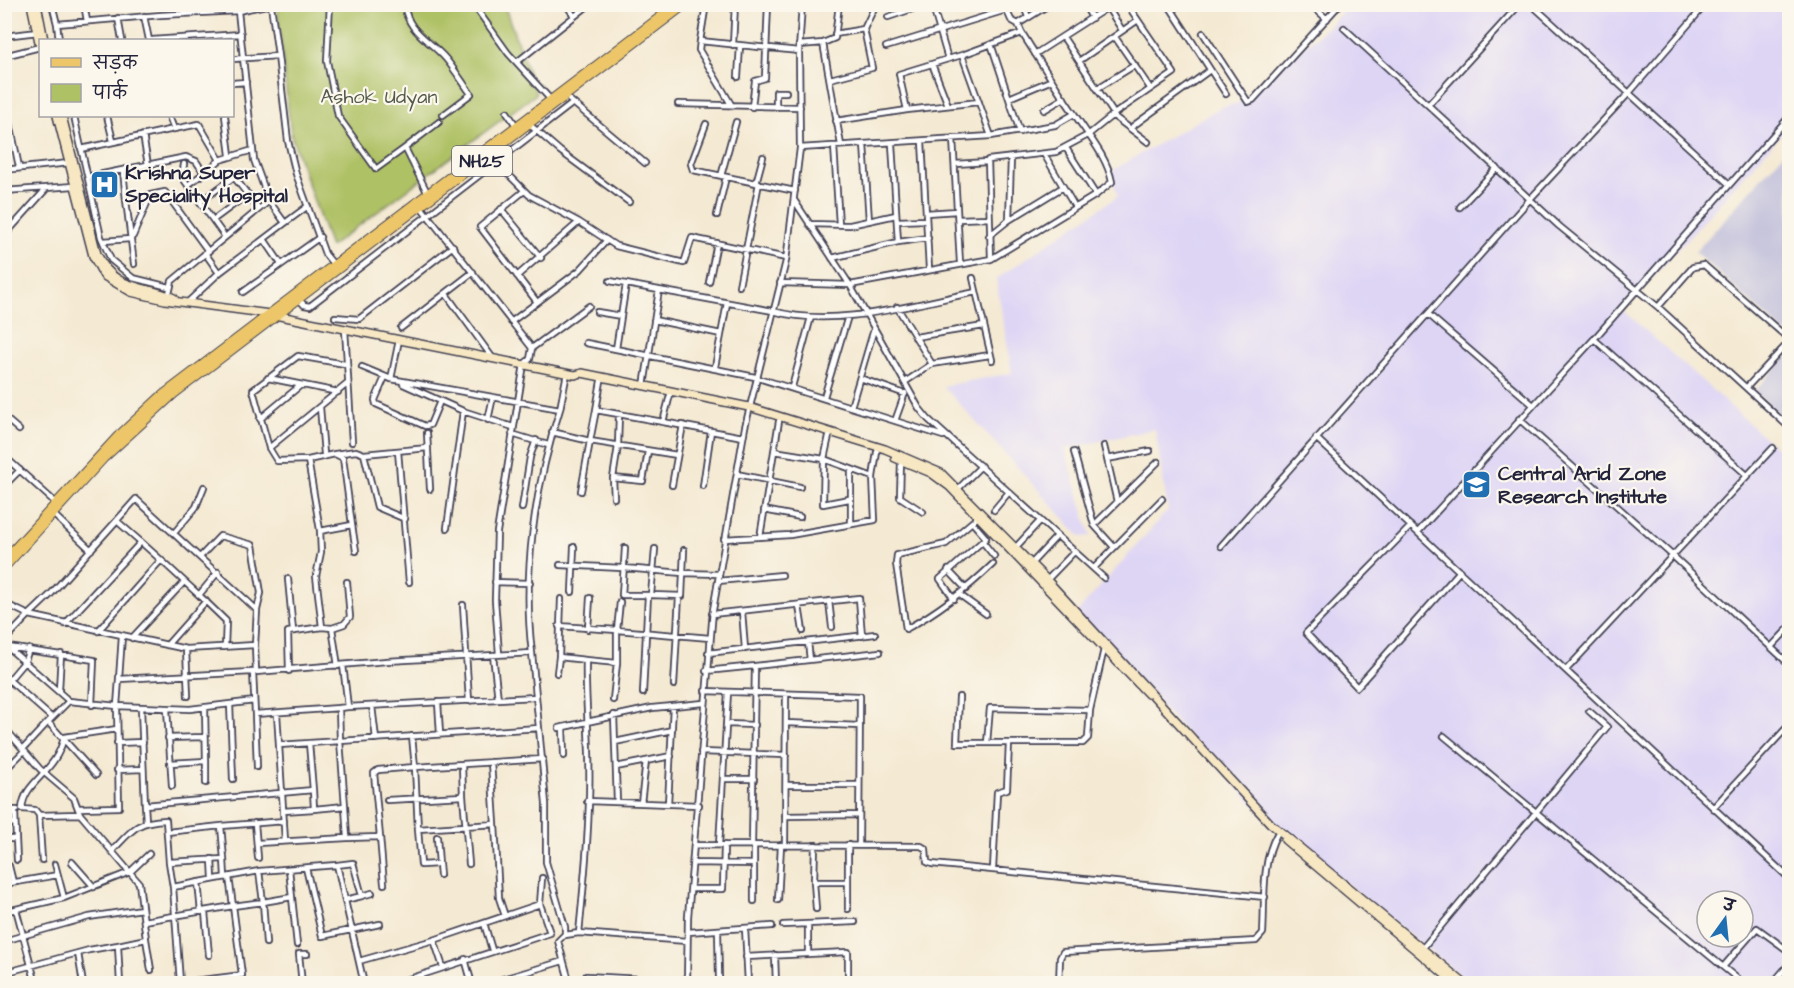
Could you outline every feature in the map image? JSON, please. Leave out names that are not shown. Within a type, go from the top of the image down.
[{"type":"main road","points":[[31,4],[44,39]]},
{"type":"main road","points":[[37,4],[40,39]]},
{"type":"main road","name":"NH25","points":[[6,554],[156,409],[273,314],[298,298],[551,100],[674,8],[686,4]]},
{"type":"main road","name":"NH25","points":[[4,568],[56,503],[151,405],[530,125],[674,8]]},
{"type":"main road","points":[[57,117],[93,256],[104,276],[131,292],[273,314],[748,409],[901,460],[939,478],[1030,566],[1277,834],[1465,984]]},
{"type":"main road","points":[[62,117],[100,261],[120,281],[167,298]]},
{"type":"main road","points":[[572,374],[582,373],[748,409],[919,462],[941,472],[1016,547],[1030,566],[1047,580],[1270,823],[1422,950],[1456,984]]},
{"type":"street","points":[[52,4],[59,39]]},
{"type":"street","points":[[84,4],[87,21]]},
{"type":"street","points":[[184,4],[185,14]]},
{"type":"street","points":[[208,4],[209,13]]},
{"type":"street","points":[[330,4],[327,61],[338,116],[376,169],[439,122]]},
{"type":"street","points":[[404,4],[406,18],[412,29],[446,59],[471,94],[442,115]]},
{"type":"street","points":[[473,4],[517,62],[551,100]]},
{"type":"street","points":[[566,4],[574,16]]},
{"type":"street","points":[[517,62],[590,4]]},
{"type":"street","points":[[706,4],[699,50],[732,106]]},
{"type":"street","points":[[733,45],[735,4]]},
{"type":"street","points":[[752,107],[755,81],[765,78],[768,4]]},
{"type":"street","points":[[586,976],[687,982],[687,941],[712,614],[748,409],[786,258],[800,148],[799,48],[802,4]]},
{"type":"street","points":[[700,41],[766,49],[799,48],[823,43],[833,40],[836,34],[838,4]]},
{"type":"street","points":[[830,79],[872,68],[864,29],[876,4]]},
{"type":"street","points":[[888,17],[930,4],[948,59]]},
{"type":"street","points":[[780,284],[850,285],[991,259],[1110,186],[1112,179],[1106,163],[1018,24],[1011,20],[1004,4]]},
{"type":"street","points":[[1023,4],[1028,17]]},
{"type":"street","points":[[1018,24],[1050,4]]},
{"type":"street","points":[[1084,4],[1092,18]]},
{"type":"street","points":[[954,164],[1044,154],[1066,148],[1088,135],[1150,88],[1174,73],[1127,4]]},
{"type":"street","points":[[1168,4],[1226,94]]},
{"type":"street","points":[[1310,4],[1327,19]]},
{"type":"street","points":[[1203,33],[1248,102],[1253,100],[1340,4]]},
{"type":"street","points":[[1428,105],[1520,4]]},
{"type":"street","points":[[1531,4],[1730,184]]},
{"type":"street","points":[[1221,546],[1531,198],[1629,93],[1706,4]]},
{"type":"street","points":[[57,24],[238,11],[271,5],[288,141],[325,254],[336,267]]},
{"type":"street","points":[[1035,54],[1110,6],[1122,30]]},
{"type":"street","points":[[886,46],[940,33],[1006,10]]},
{"type":"street","points":[[238,11],[254,160],[269,201],[285,223]]},
{"type":"street","points":[[144,16],[150,39]]},
{"type":"street","points":[[118,18],[122,39]]},
{"type":"street","points":[[1079,61],[1138,20]]},
{"type":"street","points":[[1344,28],[1559,226],[1658,307],[1790,428]]},
{"type":"street","points":[[836,34],[864,29]]},
{"type":"street","points":[[4,36],[40,31]]},
{"type":"street","points":[[907,110],[899,74],[962,55],[1022,33]]},
{"type":"street","points":[[183,39],[216,38],[241,34]]},
{"type":"street","points":[[1063,37],[1098,88],[1113,115],[1148,141]]},
{"type":"street","points":[[1115,37],[1150,88]]},
{"type":"street","points":[[823,43],[841,145]]},
{"type":"street","points":[[991,44],[1020,132]]},
{"type":"street","points":[[738,76],[740,46]]},
{"type":"street","points":[[4,56],[39,47]]},
{"type":"street","points":[[962,55],[992,136]]},
{"type":"street","points":[[234,59],[278,56]]},
{"type":"street","points":[[932,64],[948,105]]},
{"type":"street","points":[[1098,88],[1135,65]]},
{"type":"street","points":[[1133,126],[1210,70]]},
{"type":"street","points":[[1009,99],[1052,81]]},
{"type":"street","points":[[234,83],[246,82]]},
{"type":"street","points":[[776,107],[776,92],[786,92]]},
{"type":"street","points":[[4,94],[18,167]]},
{"type":"street","points":[[566,97],[645,163]]},
{"type":"street","points":[[1044,110],[1064,98]]},
{"type":"street","points":[[836,121],[979,102]]},
{"type":"street","points":[[298,298],[310,306],[573,103]]},
{"type":"street","points":[[678,104],[800,107]]},
{"type":"street","points":[[507,112],[517,127]]},
{"type":"street","points":[[800,148],[992,136],[1055,125],[1074,114]]},
{"type":"street","points":[[74,117],[103,241],[111,260],[121,270],[147,283],[169,286]]},
{"type":"street","points":[[107,117],[113,141]]},
{"type":"street","points":[[169,117],[174,129]]},
{"type":"street","points":[[225,117],[230,155]]},
{"type":"street","points":[[1418,532],[1532,404],[1594,339],[1790,117]]},
{"type":"street","points":[[717,214],[723,176],[736,122]]},
{"type":"street","points":[[81,149],[199,124],[220,160]]},
{"type":"street","points":[[706,124],[691,167],[795,192]]},
{"type":"street","points":[[530,125],[560,151],[629,202]]},
{"type":"street","points":[[142,135],[148,165]]},
{"type":"street","points":[[953,138],[960,263]]},
{"type":"street","points":[[922,141],[929,269]]},
{"type":"street","points":[[864,144],[868,221]]},
{"type":"street","points":[[892,144],[898,242]]},
{"type":"street","points":[[834,146],[839,225]]},
{"type":"street","points":[[405,148],[428,194]]},
{"type":"street","points":[[1066,148],[1096,195]]},
{"type":"street","points":[[188,185],[220,160],[230,155],[253,150]]},
{"type":"street","points":[[1044,154],[1075,207]]},
{"type":"street","points":[[489,155],[525,191],[624,249],[684,263],[692,238],[786,258]]},
{"type":"street","points":[[88,177],[186,157],[195,162],[204,173]]},
{"type":"street","points":[[739,286],[763,157]]},
{"type":"street","points":[[1009,220],[1011,158]]},
{"type":"street","points":[[988,162],[991,259]]},
{"type":"street","points":[[4,170],[69,163]]},
{"type":"street","points":[[184,164],[182,177],[225,237]]},
{"type":"street","points":[[1460,207],[1497,168]]},
{"type":"street","points":[[123,170],[134,264]]},
{"type":"street","points":[[200,202],[234,177],[259,209]]},
{"type":"street","points":[[4,180],[5,191],[74,186]]},
{"type":"street","points":[[989,236],[1009,220],[1063,187]]},
{"type":"street","points":[[4,236],[47,188]]},
{"type":"street","points":[[525,191],[481,225],[480,229],[537,302]]},
{"type":"street","points":[[126,200],[165,192],[219,273]]},
{"type":"street","points":[[213,220],[248,194]]},
{"type":"street","points":[[130,239],[150,196]]},
{"type":"street","points":[[794,200],[850,285],[907,391],[919,408],[946,436],[1104,578]]},
{"type":"street","points":[[167,298],[169,286],[206,252],[269,201]]},
{"type":"street","points":[[188,302],[219,273],[308,206]]},
{"type":"street","points":[[421,207],[532,348]]},
{"type":"street","points":[[501,209],[540,258]]},
{"type":"street","points":[[809,224],[839,225],[957,211]]},
{"type":"street","points":[[958,219],[988,218]]},
{"type":"street","points":[[517,276],[579,222]]},
{"type":"street","points":[[243,292],[320,237]]},
{"type":"street","points":[[832,258],[898,242],[928,238]]},
{"type":"street","points":[[103,241],[130,239]]},
{"type":"street","points":[[264,239],[281,264]]},
{"type":"street","points":[[511,322],[580,270],[607,240]]},
{"type":"street","points":[[709,282],[717,243]]},
{"type":"street","points":[[336,317],[359,319],[453,246]]},
{"type":"street","points":[[1658,307],[1693,267],[1704,265],[1790,341],[1746,387]]},
{"type":"street","points":[[401,328],[473,272]]},
{"type":"street","points":[[904,382],[932,364],[991,358],[973,278]]},
{"type":"street","points":[[610,281],[773,311],[796,318],[848,316],[976,292]]},
{"type":"street","points":[[616,349],[626,284]]},
{"type":"street","points":[[644,386],[659,290]]},
{"type":"street","points":[[446,294],[492,357]]},
{"type":"street","points":[[715,368],[727,303]]},
{"type":"street","points":[[498,699],[495,582],[497,532],[524,364],[530,359],[532,348],[589,306]]},
{"type":"street","points":[[897,307],[932,364]]},
{"type":"street","points":[[597,312],[621,316]]},
{"type":"street","points":[[1428,314],[1532,404]]},
{"type":"street","points":[[824,397],[848,316]]},
{"type":"street","points":[[792,387],[811,317]]},
{"type":"street","points":[[654,320],[721,334]]},
{"type":"street","points":[[915,337],[984,326]]},
{"type":"street","points":[[851,407],[874,328]]},
{"type":"street","points":[[345,329],[345,364],[352,442]]},
{"type":"street","points":[[1594,339],[1748,476]]},
{"type":"street","points":[[391,379],[399,340]]},
{"type":"street","points":[[586,344],[755,377],[946,436]]},
{"type":"street","points":[[345,364],[298,356],[253,390],[269,448],[277,461],[309,460],[324,454],[356,451],[364,454],[428,448]]},
{"type":"street","points":[[362,367],[398,381],[560,409]]},
{"type":"street","points":[[567,935],[546,862],[543,759],[528,610],[540,477],[552,432],[572,374]]},
{"type":"street","points":[[385,377],[375,400],[376,404],[425,426],[430,425],[440,401]]},
{"type":"street","points":[[268,378],[338,392]]},
{"type":"street","points":[[860,378],[907,391]]},
{"type":"street","points":[[398,381],[463,411],[513,428]]},
{"type":"street","points":[[581,491],[601,381]]},
{"type":"street","points":[[269,448],[347,384]]},
{"type":"street","points":[[260,419],[301,386]]},
{"type":"street","points":[[895,421],[907,391]]},
{"type":"street","points":[[663,422],[670,394]]},
{"type":"street","points":[[488,420],[492,397]]},
{"type":"street","points":[[320,407],[324,454]]},
{"type":"street","points":[[596,410],[743,437]]},
{"type":"street","points":[[447,528],[463,411]]},
{"type":"street","points":[[614,498],[613,478],[618,446],[619,414]]},
{"type":"street","points":[[4,417],[19,430]]},
{"type":"street","points":[[1519,419],[1673,556],[1790,665]]},
{"type":"street","points":[[760,537],[779,421]]},
{"type":"street","points":[[672,485],[683,425]]},
{"type":"street","points":[[702,486],[711,431]]},
{"type":"street","points":[[552,432],[590,441],[677,455]]},
{"type":"street","points":[[427,433],[430,489]]},
{"type":"street","points":[[512,434],[548,445]]},
{"type":"street","points":[[829,436],[824,459],[823,504],[849,499]]},
{"type":"street","points":[[1316,438],[1790,879]]},
{"type":"street","points":[[522,508],[530,457],[536,440]]},
{"type":"street","points":[[1104,446],[1117,502]]},
{"type":"street","points":[[1566,670],[1773,448]]},
{"type":"street","points":[[398,451],[409,582]]},
{"type":"street","points":[[613,478],[643,481],[648,451]]},
{"type":"street","points":[[774,451],[824,459],[873,477]]},
{"type":"street","points":[[1107,459],[1150,451]]},
{"type":"street","points":[[724,539],[790,535],[875,519],[873,477],[877,452]]},
{"type":"street","points":[[1074,452],[1094,525],[1113,546]]},
{"type":"street","points":[[334,454],[343,458],[356,551]]},
{"type":"street","points":[[364,454],[376,506],[405,519]]},
{"type":"street","points":[[4,456],[56,503]]},
{"type":"street","points":[[309,460],[320,531],[321,552],[316,576],[322,627]]},
{"type":"street","points":[[901,460],[900,497],[923,512]]},
{"type":"street","points":[[1094,525],[1158,462]]},
{"type":"street","points":[[959,488],[981,466]]},
{"type":"street","points":[[851,469],[849,499],[851,524]]},
{"type":"street","points":[[4,486],[20,470]]},
{"type":"street","points":[[736,474],[800,487]]},
{"type":"street","points":[[174,533],[196,507],[204,487]]},
{"type":"street","points":[[994,510],[1009,492]]},
{"type":"street","points":[[6,644],[29,615],[136,499],[258,610]]},
{"type":"street","points":[[1094,568],[1113,546],[1162,499]]},
{"type":"street","points":[[764,510],[800,516]]},
{"type":"street","points":[[51,512],[91,550]]},
{"type":"street","points":[[979,516],[946,544],[897,555],[896,564],[906,629],[960,595],[993,564]]},
{"type":"street","points":[[117,521],[226,621],[225,647]]},
{"type":"street","points":[[1016,547],[1040,521]]},
{"type":"street","points":[[954,599],[940,581],[948,570],[986,538],[972,522]]},
{"type":"street","points":[[320,531],[352,525]]},
{"type":"street","points":[[1411,526],[1306,633],[1357,687],[1460,571]]},
{"type":"street","points":[[201,556],[220,536],[253,545],[261,593],[254,672],[257,766]]},
{"type":"street","points":[[1030,566],[1057,536]]},
{"type":"street","points":[[982,541],[994,556]]},
{"type":"street","points":[[65,624],[141,542]]},
{"type":"street","points":[[572,592],[574,547]]},
{"type":"street","points":[[625,548],[622,595],[679,596]]},
{"type":"street","points":[[643,693],[646,633],[655,549]]},
{"type":"street","points":[[674,685],[684,550]]},
{"type":"street","points":[[1047,580],[1074,552]]},
{"type":"street","points":[[98,631],[161,560]]},
{"type":"street","points":[[560,565],[719,574]]},
{"type":"street","points":[[948,570],[966,589]]},
{"type":"street","points":[[199,595],[218,572]]},
{"type":"street","points":[[718,581],[782,575]]},
{"type":"street","points":[[288,579],[293,631]]},
{"type":"street","points":[[132,638],[184,582]]},
{"type":"street","points":[[289,671],[288,632],[322,627],[332,628],[348,621],[346,582]]},
{"type":"street","points":[[495,582],[530,583]]},
{"type":"street","points":[[960,595],[986,614]]},
{"type":"street","points":[[588,629],[590,598]]},
{"type":"street","points":[[712,614],[859,598],[862,636]]},
{"type":"street","points":[[557,673],[561,599]]},
{"type":"street","points":[[167,645],[206,601]]},
{"type":"street","points":[[829,601],[832,627]]},
{"type":"street","points":[[613,700],[620,602]]},
{"type":"street","points":[[4,603],[29,615],[186,649],[255,645]]},
{"type":"street","points":[[463,605],[469,701]]},
{"type":"street","points":[[799,606],[803,631]]},
{"type":"street","points":[[742,611],[745,649]]},
{"type":"street","points":[[559,626],[710,638]]},
{"type":"street","points":[[1771,647],[1790,627]]},
{"type":"street","points":[[332,628],[348,707]]},
{"type":"street","points":[[708,653],[875,634]]},
{"type":"street","points":[[78,807],[118,807],[117,706],[122,636]]},
{"type":"street","points":[[808,642],[810,660]]},
{"type":"street","points":[[6,644],[94,660],[92,705]]},
{"type":"street","points":[[6,644],[69,701],[92,705],[168,709],[205,707],[254,700]]},
{"type":"street","points":[[959,697],[957,742],[1086,742],[1090,710],[1104,648]]},
{"type":"street","points":[[29,649],[25,661],[7,682],[50,720],[96,775]]},
{"type":"street","points":[[186,649],[188,696]]},
{"type":"street","points":[[706,671],[880,652]]},
{"type":"street","points":[[119,679],[289,671],[532,653]]},
{"type":"street","points":[[59,690],[61,654]]},
{"type":"street","points":[[559,657],[617,663]]},
{"type":"street","points":[[578,933],[585,878],[589,753],[586,660]]},
{"type":"street","points":[[754,901],[755,666]]},
{"type":"street","points":[[705,691],[860,696],[858,845]]},
{"type":"street","points":[[691,889],[723,889],[723,779],[728,692]]},
{"type":"street","points":[[778,900],[785,816],[786,694]]},
{"type":"street","points":[[255,714],[536,697]]},
{"type":"street","points":[[4,771],[69,701]]},
{"type":"street","points":[[438,702],[440,734]]},
{"type":"street","points":[[564,756],[561,728],[614,715],[704,703]]},
{"type":"street","points":[[230,704],[232,778]]},
{"type":"street","points":[[372,706],[376,739]]},
{"type":"street","points":[[668,804],[673,706]]},
{"type":"street","points":[[205,707],[206,783]]},
{"type":"street","points":[[141,708],[146,821]]},
{"type":"street","points":[[339,708],[347,838]]},
{"type":"street","points":[[987,743],[990,708],[1090,710]]},
{"type":"street","points":[[168,709],[172,786]]},
{"type":"street","points":[[1422,950],[1606,727],[1589,711]]},
{"type":"street","points":[[277,712],[285,842]]},
{"type":"street","points":[[614,715],[617,802]]},
{"type":"street","points":[[786,723],[860,726]]},
{"type":"street","points":[[726,724],[755,725]]},
{"type":"street","points":[[1713,808],[1790,724]]},
{"type":"street","points":[[4,727],[46,774],[74,798],[80,814],[139,883],[151,970]]},
{"type":"street","points":[[279,745],[539,728]]},
{"type":"street","points":[[64,737],[117,729]]},
{"type":"street","points":[[615,742],[672,730]]},
{"type":"street","points":[[412,736],[421,865],[439,864]]},
{"type":"street","points":[[1444,736],[1744,984]]},
{"type":"street","points":[[22,809],[25,793],[46,774],[58,757],[64,737]]},
{"type":"street","points":[[168,738],[206,737]]},
{"type":"street","points":[[117,743],[143,742]]},
{"type":"street","points":[[309,743],[314,809]]},
{"type":"street","points":[[993,869],[997,792],[1007,789],[1009,743]]},
{"type":"street","points":[[701,752],[786,755]]},
{"type":"street","points":[[616,767],[671,756]]},
{"type":"street","points":[[384,884],[374,773],[378,770],[415,766],[543,759]]},
{"type":"street","points":[[170,763],[206,761]]},
{"type":"street","points":[[641,802],[646,761]]},
{"type":"street","points":[[491,762],[499,898],[505,916]]},
{"type":"street","points":[[462,764],[469,864]]},
{"type":"street","points":[[117,770],[144,769]]},
{"type":"street","points":[[723,779],[754,779]]},
{"type":"street","points":[[786,785],[859,785]]},
{"type":"street","points":[[145,805],[313,790]]},
{"type":"street","points":[[387,800],[463,796]]},
{"type":"street","points":[[587,801],[699,805]]},
{"type":"street","points":[[283,811],[345,806]]},
{"type":"street","points":[[4,810],[35,810],[39,814],[80,814]]},
{"type":"street","points":[[15,810],[17,860]]},
{"type":"street","points":[[39,814],[42,860]]},
{"type":"street","points":[[785,816],[859,815]]},
{"type":"street","points":[[112,851],[128,834],[146,821],[166,820],[180,982]]},
{"type":"street","points":[[167,832],[284,821]]},
{"type":"street","points":[[4,824],[15,823]]},
{"type":"street","points":[[255,823],[258,858]]},
{"type":"street","points":[[418,829],[495,824]]},
{"type":"street","points":[[221,826],[226,877],[233,906],[243,984]]},
{"type":"street","points":[[1059,984],[1060,957],[1064,952],[1256,941],[1263,933],[1271,844],[1277,834]]},
{"type":"street","points":[[257,843],[380,837]]},
{"type":"street","points":[[437,837],[440,875]]},
{"type":"street","points":[[4,839],[16,839]]},
{"type":"street","points":[[695,845],[921,846],[926,849],[929,863],[1265,897]]},
{"type":"street","points":[[814,845],[816,909]]},
{"type":"street","points":[[848,845],[848,909]]},
{"type":"street","points":[[4,912],[64,898],[94,887],[130,872],[149,854]]},
{"type":"street","points":[[212,859],[213,879]]},
{"type":"street","points":[[170,862],[224,859]]},
{"type":"street","points":[[72,862],[94,887]]},
{"type":"street","points":[[173,886],[259,871],[353,863],[362,896]]},
{"type":"street","points":[[693,863],[754,864]]},
{"type":"street","points":[[55,864],[64,898]]},
{"type":"street","points":[[337,865],[364,984]]},
{"type":"street","points":[[9,866],[13,882]]},
{"type":"street","points":[[306,868],[322,936],[380,924]]},
{"type":"street","points":[[289,869],[297,945]]},
{"type":"street","points":[[259,871],[266,943]]},
{"type":"street","points":[[4,884],[58,875]]},
{"type":"street","points":[[542,878],[540,904],[550,933],[559,939],[570,984]]},
{"type":"street","points":[[198,882],[209,955]]},
{"type":"street","points":[[814,882],[848,882]]},
{"type":"street","points":[[345,900],[372,893]]},
{"type":"street","points":[[144,921],[292,897]]},
{"type":"street","points":[[359,961],[434,940],[540,904]]},
{"type":"street","points":[[16,909],[36,984]]},
{"type":"street","points":[[4,941],[89,918],[142,909]]},
{"type":"street","points":[[783,925],[855,922]]},
{"type":"street","points":[[484,923],[492,950]]},
{"type":"street","points":[[808,924],[808,953]]},
{"type":"street","points":[[688,932],[772,926]]},
{"type":"street","points":[[745,928],[748,983]]},
{"type":"street","points":[[1724,967],[1757,928],[1790,952]]},
{"type":"street","points":[[718,930],[719,978]]},
{"type":"street","points":[[394,984],[492,950],[550,933]]},
{"type":"street","points":[[559,939],[578,933],[687,941]]},
{"type":"street","points":[[4,973],[78,953],[146,939]]},
{"type":"street","points":[[434,940],[442,967]]},
{"type":"street","points":[[118,945],[120,984]]},
{"type":"street","points":[[747,957],[849,952],[848,984]]},
{"type":"street","points":[[78,953],[83,984]]},
{"type":"street","points":[[302,984],[299,954],[307,954]]},
{"type":"street","points":[[775,955],[776,984]]},
{"type":"street","points":[[465,959],[472,984]]},
{"type":"street","points":[[489,984],[563,961]]},
{"type":"street","points":[[1772,984],[1790,963]]},
{"type":"street","points":[[171,984],[242,975]]},
{"type":"shaded area","name":"Central Arid Zone Research Institute","points":[[1348,5],[1789,5],[1789,126],[1623,310],[1789,459],[1789,983],[1470,983],[1266,818],[1076,614],[1168,510],[1155,429],[1065,449],[1091,536],[1081,537],[943,386],[1012,373],[996,279],[1118,196],[1110,172],[1221,107],[1238,103],[1331,24]]},
{"type":"shaded area","points":[[1789,147],[1790,330],[1786,334],[1695,252]]},
{"type":"shaded area","points":[[1789,353],[1789,423],[1754,392]]},
{"type":"green space","name":"Ashok Udyan","points":[[277,5],[504,5],[536,94],[330,247],[291,135]]},
{"type":"place","name":"Krishna Super Speciality Hospital","points":[[104,184]]},
{"type":"place","name":"Central Arid Zone Research Institute","points":[[1477,485]]}]
